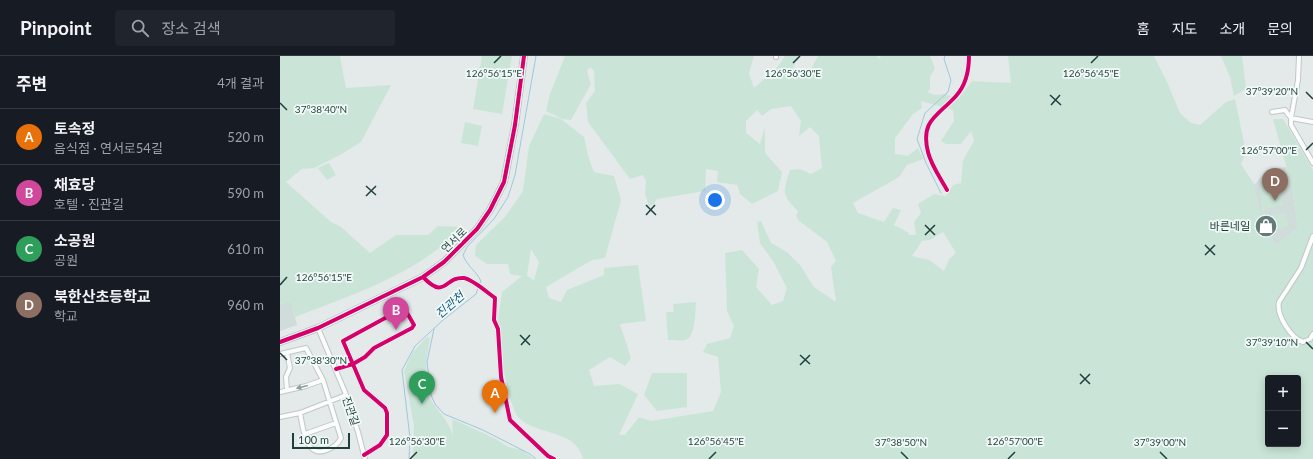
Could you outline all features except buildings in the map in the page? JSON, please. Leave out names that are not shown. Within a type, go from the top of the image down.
[{"type":"main road","name":"연서로","points":[[280,342],[318,328],[423,277],[444,262],[477,229],[490,210],[504,182],[515,125],[524,56]]},
{"type":"street","points":[[947,190],[928,152],[926,138],[928,124],[931,118],[957,96],[969,72],[969,56]]},
{"type":"street","points":[[1299,56],[1298,80],[1291,125],[1313,163]]},
{"type":"street","points":[[1272,112],[1285,110],[1291,118],[1313,122]]},
{"type":"street","points":[[1313,236],[1301,268],[1278,304],[1281,316],[1287,326],[1300,341],[1304,342],[1310,339],[1313,334]]},
{"type":"street","points":[[423,277],[432,286],[442,288],[459,278],[466,278],[495,298],[494,320],[498,329],[501,377],[510,420],[548,456],[554,459]]},
{"type":"street","name":"진관길","points":[[318,328],[346,395],[358,432],[364,457],[380,445],[387,435],[386,413],[385,408],[364,390],[353,364],[343,341],[398,311],[406,311],[414,325],[412,328],[374,348],[365,358],[353,364],[336,368]]},
{"type":"street","points":[[280,354],[306,348],[323,380],[341,438],[338,444],[322,452],[313,450],[308,446],[300,413]]},
{"type":"street","points":[[287,353],[290,368],[286,377],[287,390]]},
{"type":"street","points":[[280,392],[323,380]]},
{"type":"street","points":[[280,417],[300,413],[346,395]]},
{"type":"street","points":[[305,434],[336,423]]},
{"type":"shaded area","points":[[1286,167],[1292,187],[1298,228],[1276,246],[1260,215],[1254,185],[1267,170]]},
{"type":"shaded area","points":[[291,301],[297,325],[280,331],[280,304]]},
{"type":"green space","points":[[280,56],[340,56],[346,88],[391,85],[361,142],[340,155],[314,168],[302,169],[286,182],[331,222],[341,227],[370,253],[396,235],[428,235],[438,226],[462,227],[445,243],[406,270],[362,291],[295,317],[291,301],[280,304]]},
{"type":"green space","points":[[482,56],[512,56],[502,114],[473,109]]},
{"type":"green space","points":[[565,56],[754,56],[749,73],[754,88],[777,68],[785,56],[801,56],[791,71],[800,78],[810,71],[818,56],[877,56],[879,59],[881,56],[930,56],[935,68],[930,77],[930,90],[927,92],[935,95],[945,94],[958,99],[972,81],[1011,83],[1008,56],[1154,56],[1180,113],[1191,123],[1200,125],[1226,102],[1235,99],[1246,152],[1241,164],[1254,184],[1260,215],[1276,246],[1298,228],[1292,187],[1273,119],[1283,119],[1313,170],[1313,459],[583,459],[579,449],[573,442],[556,434],[527,424],[519,418],[515,412],[504,373],[499,343],[498,319],[502,292],[522,276],[510,274],[508,264],[487,264],[475,256],[476,245],[505,217],[523,191],[529,146],[544,114],[561,119],[584,137],[589,159],[594,172],[614,176],[621,200],[605,258],[592,260],[546,287],[549,298],[561,302],[567,290],[604,275],[604,268],[638,265],[646,321],[620,324],[631,358],[625,366],[610,357],[589,370],[594,386],[619,384],[638,394],[619,435],[625,435],[639,417],[651,421],[713,411],[721,392],[718,357],[703,352],[707,344],[730,338],[734,326],[727,311],[725,253],[742,250],[759,269],[756,287],[772,305],[783,301],[787,288],[773,261],[760,243],[757,222],[761,221],[771,243],[787,252],[800,265],[814,287],[836,302],[831,267],[836,261],[827,242],[799,221],[796,216],[798,211],[786,197],[785,189],[790,170],[800,169],[811,174],[822,168],[819,136],[810,127],[799,136],[801,121],[791,106],[771,109],[762,116],[757,110],[746,121],[746,133],[760,144],[765,127],[765,153],[782,172],[778,191],[752,204],[740,194],[737,185],[717,182],[718,171],[706,169],[705,191],[657,199],[654,204],[649,206],[645,194],[646,181],[643,175],[630,179],[588,122],[586,103],[595,91],[594,71],[590,67],[587,71],[591,84],[571,120],[562,119],[546,111],[550,94]],"holes":[[[921,101],[953,110],[954,121],[941,141],[946,144],[961,144],[971,131],[974,141],[963,160],[961,183],[953,185],[946,196],[934,194],[918,204],[921,213],[914,222],[916,235],[909,235],[909,233],[894,225],[901,210],[893,208],[884,222],[858,213],[853,203],[899,177],[907,165],[923,159],[918,148],[908,156],[895,154],[895,138],[913,114],[922,108]],[[943,232],[956,253],[949,259],[944,271],[929,260],[912,256],[922,241],[930,240]],[[531,249],[539,262],[534,280],[527,276]]]},
{"type":"green space","points":[[1221,56],[1242,56],[1246,89],[1234,96],[1230,77]]},
{"type":"green space","points":[[465,122],[482,126],[478,146],[461,143]]},
{"type":"green space","points":[[329,163],[336,175],[327,180],[318,168]]},
{"type":"green space","points":[[1274,171],[1283,205],[1266,209],[1262,214],[1260,185],[1268,172]]},
{"type":"green space","points":[[1285,213],[1289,225],[1272,232],[1268,218],[1269,216]]},
{"type":"green space","points":[[696,302],[694,324],[689,338],[685,340],[668,340],[666,312],[674,312],[673,304]]},
{"type":"green space","points":[[427,337],[430,338],[426,369],[426,386],[430,399],[446,421],[453,436],[452,419],[496,439],[508,447],[522,450],[534,459],[413,459],[414,426],[404,371],[412,353]]},
{"type":"green space","points":[[652,373],[687,373],[687,407],[657,411],[644,395]]},
{"type":"waterway","name":"진관천","points":[[480,283],[481,281],[479,277],[463,255],[467,247],[494,219],[508,197],[515,175],[536,56]]},
{"type":"waterway","points":[[941,193],[926,163],[917,139],[925,113],[948,92],[951,80],[944,59],[945,56]]},
{"type":"waterway","name":"진관천","points":[[409,459],[410,438],[402,370],[415,346],[443,320],[476,294],[478,288]]},
{"type":"waterway","points":[[434,329],[427,362],[431,395],[435,404],[444,414],[483,430],[530,454],[536,459]]},
{"type":"cycle path","points":[[280,342],[318,328],[423,277],[444,262],[477,229],[490,210],[504,182],[515,125],[524,56]]},
{"type":"cycle path","points":[[947,190],[929,157],[926,133],[932,120],[956,96],[965,82],[968,72],[969,56]]},
{"type":"cycle path","points":[[423,277],[436,287],[445,286],[457,278],[464,278],[475,283],[495,298],[494,320],[498,329],[501,377],[510,420],[548,456],[554,459]]},
{"type":"cycle path","points":[[336,369],[353,364],[365,357],[374,348],[412,328],[414,325],[406,311],[398,311],[343,341],[364,390],[385,408],[387,413],[387,435],[380,445],[364,455]]},
{"type":"place","name":"북한산초등학교","points":[[1275,201]]},
{"type":"place","name":"바른네일","points":[[1266,226]]},
{"type":"place","name":"채효당","points":[[396,330]]},
{"type":"place","name":"소공원","points":[[422,404]]},
{"type":"place","name":"토속정","points":[[495,413]]}]
